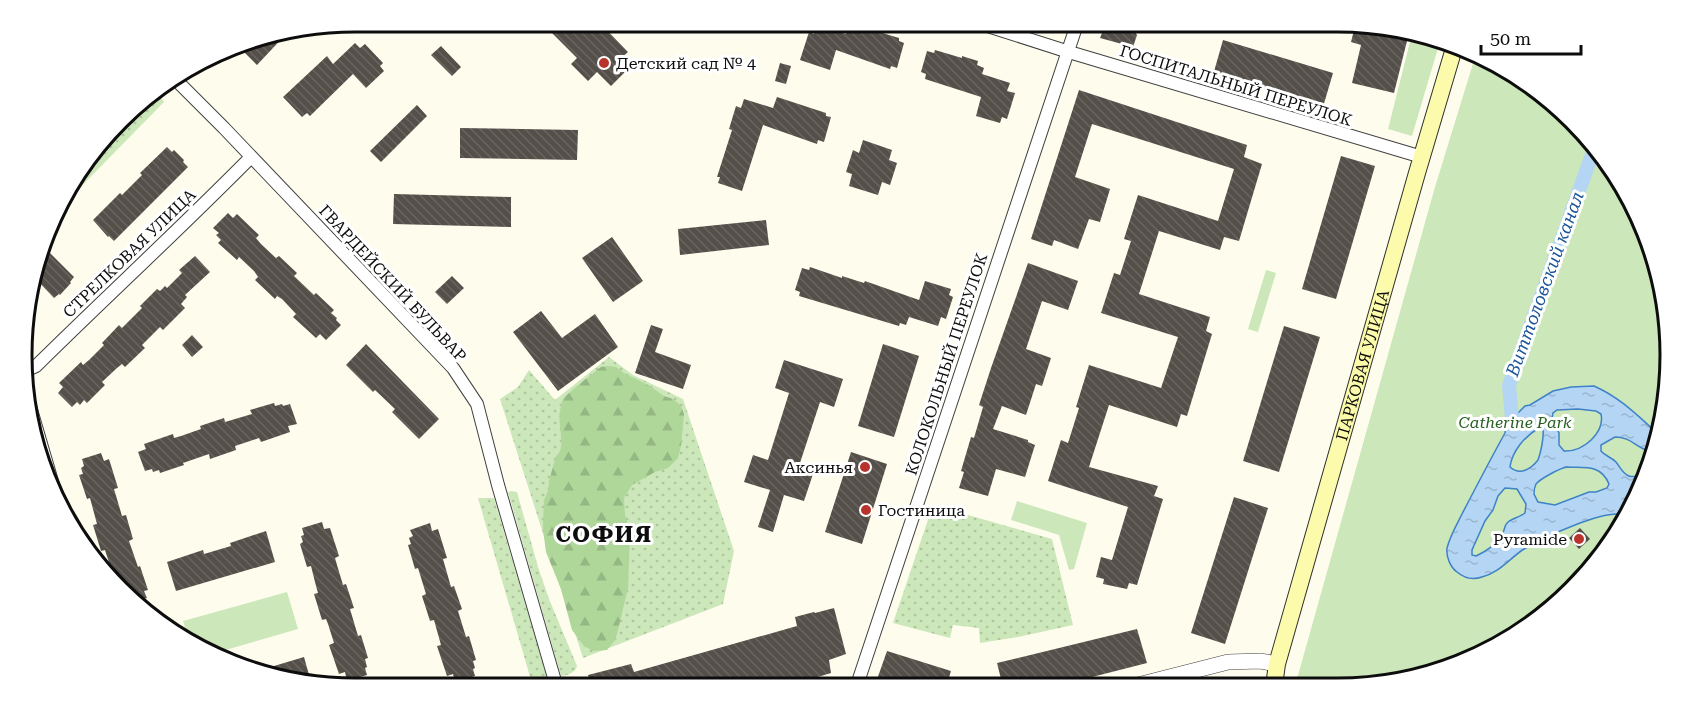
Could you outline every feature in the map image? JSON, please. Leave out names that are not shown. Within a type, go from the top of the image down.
[{"type":"main road","name":"ПАРКОВАЯ УЛИЦА","points":[[1275,678],[1277,664],[1453,53]]},
{"type":"street","name":"ГОСПИТАЛЬНЫЙ ПЕРЕУЛОК","points":[[1006,32],[1422,157]]},
{"type":"street","name":"КОЛОКОЛЬНЫЙ ПЕРЕУЛОК","points":[[859,678],[1075,32]]},
{"type":"street","name":"ГВАРДЕЙСКИЙ БУЛЬВАР","points":[[179,83],[453,368],[477,404],[554,678]]},
{"type":"street","name":"СТРЕЛКОВАЯ УЛИЦА","points":[[32,368],[251,157]]},
{"type":"street","points":[[1165,678],[1228,662],[1260,661],[1277,664]]},
{"type":"green space","points":[[1410,41],[1438,48],[1412,136],[1388,129]]},
{"type":"green space","name":"Catherine Park","points":[[1473,62],[1533,98],[1565,126],[1593,158],[1616,193],[1635,231],[1653,292],[1660,355],[1657,397],[1648,439],[1626,498],[1593,552],[1565,584],[1516,624],[1460,654],[1420,667],[1357,678],[1297,678],[1435,187]]},
{"type":"green space","points":[[160,96],[164,102],[75,192],[98,158],[126,126]]},
{"type":"green space","points":[[1266,270],[1276,273],[1258,332],[1248,329]]},
{"type":"green space","points":[[609,357],[633,375],[683,399],[734,551],[723,604],[583,658],[500,399],[518,387],[529,370],[555,400]]},
{"type":"green space","points":[[601,367],[616,367],[673,399],[681,406],[684,414],[678,458],[668,468],[655,472],[632,485],[624,498],[630,535],[628,588],[615,640],[607,650],[593,651],[584,646],[572,630],[561,589],[546,552],[543,530],[544,500],[556,456],[561,448],[559,416],[561,404],[572,390]]},
{"type":"green space","points":[[508,492],[517,492],[549,599],[577,666],[573,672],[566,675],[561,676]]},
{"type":"green space","points":[[478,498],[494,498],[547,678],[530,678]]},
{"type":"green space","points":[[1017,501],[1087,523],[1074,569],[1069,570],[1059,535],[1011,520]]},
{"type":"green space","points":[[933,505],[1052,539],[1073,625],[980,643],[979,628],[953,625],[950,638],[893,623]]},
{"type":"green space","points":[[287,592],[298,629],[224,651],[186,631],[183,621]]},
{"type":"water","points":[[1594,386],[1627,406],[1651,427],[1645,449],[1629,440],[1615,437],[1601,445],[1601,451],[1604,454],[1616,462],[1629,476],[1636,475],[1635,479],[1618,514],[1591,519],[1545,538],[1524,549],[1488,575],[1479,578],[1466,577],[1452,567],[1447,551],[1458,522],[1505,433],[1506,425],[1525,406],[1553,391]],"holes":[[[1557,410],[1596,411],[1601,414],[1600,428],[1585,445],[1564,451],[1559,445],[1559,433],[1552,419],[1553,413]],[[1539,428],[1543,429],[1543,436],[1538,460],[1525,470],[1514,470],[1510,467],[1513,455],[1520,444]],[[1567,467],[1597,470],[1602,473],[1609,484],[1607,488],[1555,505],[1538,502],[1534,494],[1536,484]],[[1505,488],[1517,489],[1526,504],[1525,513],[1507,523],[1502,535],[1494,545],[1476,556],[1472,555],[1472,550],[1498,496]]]},
{"type":"building","points":[[551,32],[609,32],[628,52],[620,59],[629,68],[611,86],[597,72],[588,81],[571,64],[577,58]]},
{"type":"building","points":[[809,32],[814,34],[815,32],[846,34],[847,32],[879,32],[899,38],[899,41],[904,43],[897,68],[891,66],[890,69],[836,50],[830,70],[800,60]]},
{"type":"building","points":[[1102,32],[1135,32],[1137,35],[1133,47],[1100,38]]},
{"type":"building","points":[[1354,32],[1407,40],[1394,93],[1352,83],[1361,45],[1351,42]]},
{"type":"building","points":[[1223,40],[1333,73],[1323,107],[1213,75]]},
{"type":"building","points":[[280,41],[257,65],[244,52]]},
{"type":"building","points":[[355,43],[360,48],[365,44],[383,63],[380,66],[384,71],[366,88],[353,74],[310,116],[307,113],[302,117],[283,97],[327,56],[333,64]]},
{"type":"building","points":[[441,46],[461,67],[452,76],[431,55]]},
{"type":"building","points":[[935,50],[978,61],[977,65],[984,68],[982,74],[1010,83],[1007,91],[1015,93],[1007,119],[1002,117],[1000,123],[976,116],[981,97],[925,79],[926,74],[921,72],[927,51],[934,53]]},
{"type":"building","points":[[780,63],[791,66],[786,84],[775,81]]},
{"type":"building","points":[[1079,90],[1247,145],[1244,157],[1262,164],[1239,241],[1224,237],[1220,250],[1159,231],[1139,294],[1210,317],[1206,331],[1212,334],[1187,416],[1181,414],[1177,427],[1109,405],[1089,467],[1158,486],[1154,496],[1163,499],[1137,585],[1129,583],[1127,589],[1103,584],[1104,579],[1096,577],[1101,557],[1112,560],[1128,507],[1048,481],[1061,440],[1068,443],[1089,365],[1161,388],[1178,337],[1101,313],[1114,273],[1120,275],[1131,241],[1124,239],[1138,195],[1218,221],[1234,169],[1092,124],[1075,177],[1110,189],[1100,222],[1089,219],[1078,249],[1054,240],[1052,246],[1031,239]]},
{"type":"building","points":[[777,97],[826,113],[826,116],[831,117],[824,142],[818,140],[817,144],[763,125],[742,191],[718,183],[720,177],[717,177],[732,130],[729,129],[736,106],[741,108],[744,99],[773,108]]},
{"type":"building","points":[[417,105],[427,116],[381,162],[370,151]]},
{"type":"building","points":[[460,128],[578,130],[577,160],[460,158]]},
{"type":"building","points":[[863,140],[892,150],[889,160],[897,163],[890,185],[882,182],[878,195],[849,186],[852,174],[846,172],[853,150],[859,153]]},
{"type":"building","points":[[167,147],[172,152],[174,150],[188,167],[114,241],[93,220],[120,193],[122,195],[142,175],[140,173]]},
{"type":"building","points":[[1341,156],[1375,166],[1336,299],[1302,289]]},
{"type":"building","points":[[394,194],[511,197],[511,227],[393,224]]},
{"type":"building","points":[[228,213],[233,218],[237,214],[259,235],[256,238],[261,244],[276,258],[279,256],[297,273],[294,276],[334,310],[331,313],[341,325],[326,340],[320,334],[316,338],[293,317],[296,314],[282,299],[277,296],[275,299],[255,280],[258,277],[254,271],[239,257],[237,260],[218,243],[221,240],[216,235],[219,233],[213,228]]},
{"type":"building","points":[[766,220],[769,245],[680,255],[678,229]]},
{"type":"building","points":[[612,237],[643,281],[613,302],[582,258]]},
{"type":"building","points":[[49,252],[74,277],[60,295],[54,298],[40,283]]},
{"type":"building","points":[[195,256],[210,272],[185,295],[187,297],[181,304],[185,308],[163,330],[160,327],[142,345],[145,348],[125,367],[122,364],[102,382],[105,385],[87,403],[84,400],[80,405],[77,402],[72,407],[58,393],[63,387],[59,383],[81,362],[83,365],[89,360],[119,325],[122,328],[157,289],[160,291],[165,286],[167,288],[182,273],[179,270]]},
{"type":"building","points":[[1028,263],[1078,281],[1068,310],[1042,301],[1026,349],[1051,358],[1042,386],[1036,384],[1026,415],[1002,406],[993,429],[1028,440],[1035,445],[1025,477],[996,469],[988,496],[959,488],[964,472],[961,471],[983,407],[979,405]]},
{"type":"building","points":[[810,267],[842,278],[842,276],[864,283],[865,281],[919,300],[925,281],[951,289],[949,295],[953,297],[946,319],[941,317],[938,326],[909,317],[906,325],[900,323],[899,326],[799,296],[800,292],[795,290],[802,268],[809,270]]},
{"type":"building","points":[[452,276],[464,288],[447,304],[435,292]]},
{"type":"building","points":[[541,311],[562,338],[595,314],[618,347],[558,391],[513,332]]},
{"type":"building","points":[[651,325],[663,329],[655,352],[691,365],[683,389],[635,373]]},
{"type":"building","points":[[1284,326],[1320,337],[1279,472],[1243,461]]},
{"type":"building","points":[[192,335],[203,347],[192,357],[182,345]]},
{"type":"building","points":[[366,344],[439,419],[419,439],[392,412],[395,409],[375,390],[373,392],[346,365]]},
{"type":"building","points":[[883,344],[919,356],[894,437],[858,426]]},
{"type":"building","points":[[784,360],[843,379],[834,407],[820,402],[798,469],[813,474],[804,501],[784,495],[773,532],[758,527],[770,490],[744,482],[753,455],[768,460],[789,393],[775,388]]},
{"type":"building","points":[[274,403],[275,406],[290,404],[297,424],[288,426],[290,432],[261,442],[259,438],[235,446],[236,450],[210,459],[209,454],[160,473],[159,470],[153,472],[152,469],[145,471],[138,452],[146,449],[144,444],[173,434],[174,438],[181,436],[201,429],[200,426],[224,418],[225,422],[252,414],[250,410]]},
{"type":"building","points":[[851,452],[887,464],[862,544],[825,532]]},
{"type":"building","points":[[101,453],[104,461],[109,459],[118,488],[114,489],[122,516],[126,515],[133,539],[129,541],[148,590],[144,591],[147,598],[145,600],[110,566],[105,550],[101,551],[93,525],[97,524],[90,498],[87,499],[79,475],[83,474],[82,459]]},
{"type":"building","points":[[1234,497],[1268,508],[1225,644],[1191,633]]},
{"type":"building","points":[[322,522],[324,529],[330,528],[339,556],[335,558],[337,565],[354,608],[350,609],[358,636],[361,635],[368,658],[365,659],[367,675],[346,678],[345,672],[339,674],[329,645],[334,643],[326,619],[322,620],[314,594],[318,593],[311,566],[307,567],[300,544],[303,542],[301,536],[304,535],[302,528]]},
{"type":"building","points":[[430,523],[432,531],[438,529],[447,558],[443,559],[451,587],[454,586],[462,609],[458,611],[476,660],[473,661],[475,676],[454,678],[453,674],[447,676],[437,646],[441,645],[434,620],[430,621],[422,596],[426,594],[408,545],[411,544],[409,538],[413,536],[410,530]]},
{"type":"building","name":"Pyramide","points":[[1580,528],[1590,539],[1579,549],[1569,538]]},
{"type":"building","points":[[266,531],[275,562],[176,591],[167,562],[203,550],[204,554],[231,546],[230,543]]},
{"type":"building","points":[[834,608],[846,654],[829,660],[831,673],[814,678],[589,678],[588,675],[631,664],[634,672],[797,626],[795,617]]},
{"type":"building","points":[[1137,629],[1147,663],[1088,678],[1001,678],[997,663]]},
{"type":"building","points":[[887,651],[951,671],[949,678],[878,678]]},
{"type":"building","points":[[304,657],[309,675],[292,672],[271,667]]},
{"type":"waterway","name":"Виттоловский канал","points":[[1512,419],[1509,385],[1591,156]]},
{"type":"place","name":"Детский сад № 4","points":[[604,63]]},
{"type":"place","name":"Аксинья","points":[[865,467]]},
{"type":"place","name":"Гостиница","points":[[866,510]]},
{"type":"place","name":"Pyramide","points":[[1579,539]]},
{"type":"district","name":"СОФИЯ","points":[[604,534]]}]
